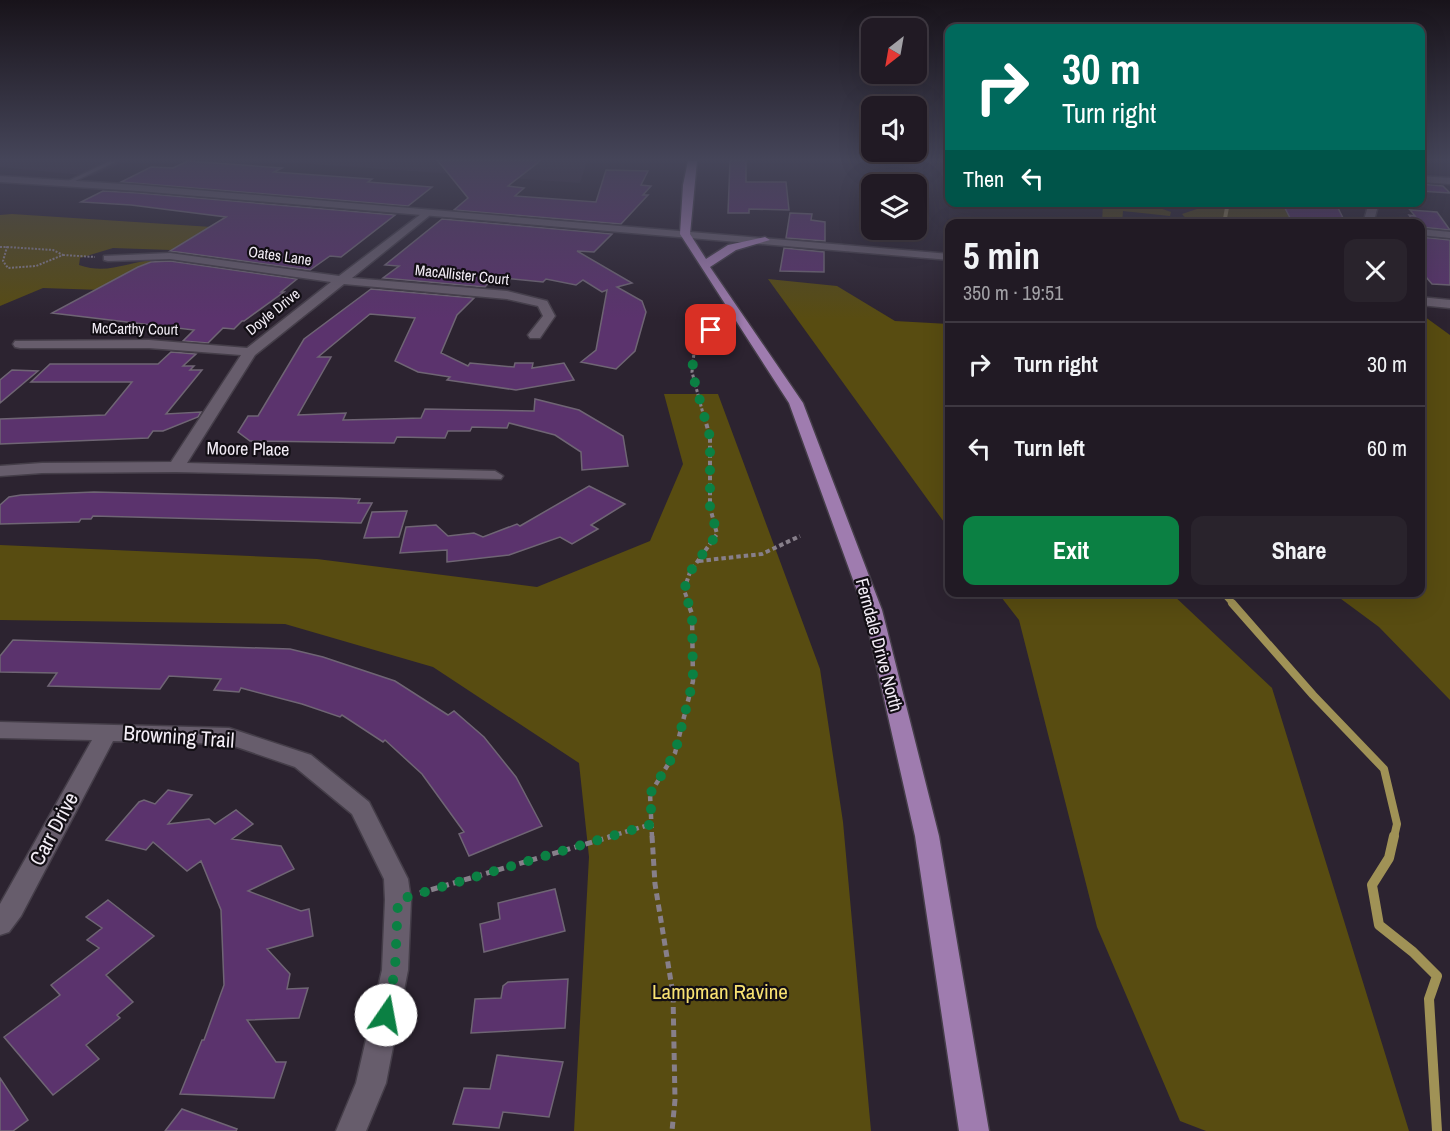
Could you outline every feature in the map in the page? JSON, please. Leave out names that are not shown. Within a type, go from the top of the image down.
[{"type":"main road","points":[[685,234],[686,214]]},
{"type":"main road","name":"Ferndale Drive North","points":[[685,234],[796,403],[873,610],[927,836],[974,1131]]},
{"type":"main road","points":[[704,266],[722,251],[738,244],[765,240]]},
{"type":"street","points":[[425,214],[765,240],[945,257]]},
{"type":"street","name":"Doyle Drive","points":[[176,467],[250,352],[425,214]]},
{"type":"street","points":[[1425,232],[1450,235]]},
{"type":"street","name":"Oates Lane","points":[[108,258],[170,256],[340,280]]},
{"type":"street","name":"MacAllister Court","points":[[340,280],[507,295],[543,304],[549,316],[535,335]]},
{"type":"street","points":[[1425,302],[1450,304]]},
{"type":"street","name":"McCarthy Court","points":[[20,345],[149,344],[250,352]]},
{"type":"street","name":"Moore Place","points":[[0,471],[42,468],[176,467],[495,476]]},
{"type":"street","name":"Browning Trail","points":[[0,730],[229,736],[303,761],[361,808],[396,879],[398,900],[395,970],[371,1083],[351,1131]]},
{"type":"street","name":"Carr Drive","points":[[0,924],[12,908],[107,732]]},
{"type":"path","points":[[0,247],[53,250],[63,255],[108,258]]},
{"type":"path","points":[[7,247],[3,261],[8,268],[28,269],[48,264],[63,255]]},
{"type":"path","points":[[672,1131],[675,1100],[673,994],[655,884],[650,794],[675,753],[693,681],[692,614],[684,590],[690,572],[717,534],[710,507],[710,437],[692,372],[695,343],[711,330]]},
{"type":"path","points":[[698,561],[762,554],[800,537]]},
{"type":"path","points":[[398,900],[652,824]]},
{"type":"green space","points":[[1102,214],[1123,214],[1122,219],[1102,219]]},
{"type":"green space","points":[[1149,214],[1171,214],[1170,216]]},
{"type":"green space","points":[[1182,214],[1289,214],[1290,219],[1186,219]]},
{"type":"green space","points":[[0,215],[212,227],[171,250],[113,248],[80,258],[79,265],[99,269],[154,260],[101,290],[43,288],[0,306]]},
{"type":"green space","points":[[768,279],[837,286],[895,321],[945,324],[945,523]]},
{"type":"green space","points":[[1425,317],[1450,335],[1450,700],[1379,627],[1338,597],[1425,597]]},
{"type":"green space","name":"Lampman Ravine","points":[[664,394],[718,394],[820,669],[843,822],[871,1131],[574,1131],[589,857],[579,763],[433,667],[285,624],[0,620],[0,545],[317,559],[537,587],[650,541],[683,464]]},
{"type":"green space","points":[[1001,597],[1175,597],[1272,688],[1409,1131],[1206,1131],[1180,1121],[1097,927],[1019,620]]},
{"type":"building","points":[[201,214],[395,215],[341,257],[330,256],[310,270],[170,251],[226,217]]},
{"type":"building","points":[[499,214],[631,214],[621,224]]},
{"type":"building","points":[[790,214],[812,214],[811,220],[825,222],[825,241],[786,238]]},
{"type":"building","points":[[1288,214],[1341,214],[1344,219],[1290,219]]},
{"type":"building","points":[[1413,214],[1438,214],[1450,230],[1425,228],[1425,219],[1412,219],[1409,215],[1415,216]]},
{"type":"building","points":[[442,219],[612,234],[594,252],[577,251],[632,283],[617,287],[642,301],[646,312],[635,351],[616,369],[581,362],[596,350],[607,290],[602,292],[583,280],[576,285],[546,279],[543,282],[494,277],[485,287],[383,278],[399,266],[385,265]]},
{"type":"building","points":[[1425,238],[1450,240],[1450,285],[1432,284],[1425,276]]},
{"type":"building","points":[[784,248],[824,252],[824,272],[780,271]]},
{"type":"building","points":[[170,261],[297,279],[281,292],[284,292],[234,329],[223,328],[208,343],[183,341],[194,330],[52,313],[138,267],[151,262]]},
{"type":"building","points":[[371,289],[474,298],[457,315],[441,353],[468,366],[470,363],[514,367],[515,363],[533,363],[532,368],[564,363],[574,380],[516,390],[447,380],[450,377],[418,372],[395,361],[415,318],[370,314],[318,357],[331,357],[298,415],[346,413],[343,420],[421,418],[425,409],[534,411],[535,399],[579,410],[623,436],[628,466],[582,470],[581,452],[555,435],[509,423],[507,428],[472,427],[470,431],[448,431],[445,438],[397,437],[394,443],[250,441],[238,432],[248,416],[258,416],[304,339]]},
{"type":"building","points":[[171,352],[196,354],[183,366],[194,366],[190,370],[202,370],[166,414],[201,412],[198,417],[163,431],[153,431],[148,438],[0,444],[0,419],[105,415],[132,382],[31,382],[50,364],[158,364]]},
{"type":"building","points":[[12,370],[38,371],[0,403],[0,380]]},
{"type":"building","points":[[589,486],[625,504],[591,525],[598,529],[572,544],[560,537],[509,555],[447,562],[447,550],[400,553],[406,527],[436,525],[448,536],[474,533],[483,537],[517,524],[520,526]]},
{"type":"building","points":[[94,492],[337,498],[360,499],[358,503],[372,503],[361,523],[93,516],[91,519],[81,519],[79,522],[0,524],[0,505],[9,497]]},
{"type":"building","points":[[407,511],[399,537],[364,538],[372,512]]},
{"type":"building","points":[[13,640],[290,649],[323,657],[395,681],[448,715],[454,711],[484,737],[516,777],[542,826],[469,856],[459,834],[464,832],[422,774],[385,740],[383,742],[342,715],[340,717],[241,688],[239,692],[214,690],[221,679],[169,676],[160,689],[48,686],[57,673],[0,672],[0,656]]},
{"type":"building","points":[[168,790],[192,795],[168,824],[209,819],[215,824],[236,810],[253,824],[232,839],[281,846],[294,869],[248,891],[301,911],[309,909],[313,936],[267,949],[290,974],[287,989],[308,988],[299,1018],[247,1020],[276,1062],[286,1062],[274,1098],[180,1094],[202,1040],[204,1040],[224,985],[221,910],[201,861],[187,871],[153,842],[146,850],[106,840],[139,802],[144,800],[155,804]]},
{"type":"building","points":[[555,889],[565,931],[484,952],[480,924],[500,919],[498,903]]},
{"type":"building","points":[[108,900],[154,936],[106,975],[133,1002],[117,1015],[120,1018],[86,1045],[99,1059],[53,1095],[4,1037],[60,995],[51,985],[99,948],[87,940],[102,928],[86,917]]},
{"type":"building","points":[[568,979],[565,1028],[471,1033],[475,999],[501,998],[503,986],[508,982]]},
{"type":"building","points":[[497,1055],[563,1062],[549,1117],[503,1112],[499,1128],[453,1124],[464,1088],[490,1089]]},
{"type":"building","points":[[0,1078],[28,1120],[13,1131],[0,1131]]},
{"type":"building","points":[[182,1109],[237,1129],[236,1131],[165,1131]]},
{"type":"waterway","points":[[1225,219],[1226,214]]},
{"type":"waterway","points":[[1227,597],[1233,604]]},
{"type":"waterway","points":[[1232,603],[1313,695],[1384,769],[1397,824],[1394,837]]},
{"type":"waterway","points":[[1394,836],[1389,858],[1372,885],[1379,925],[1413,952],[1437,976],[1429,999],[1437,1131]]},
{"type":"route","points":[[386,1015],[395,970],[398,900],[652,824],[650,794],[675,753],[693,681],[692,614],[684,590],[690,572],[717,534],[710,507],[710,437],[692,372],[695,343],[711,330]]}]
